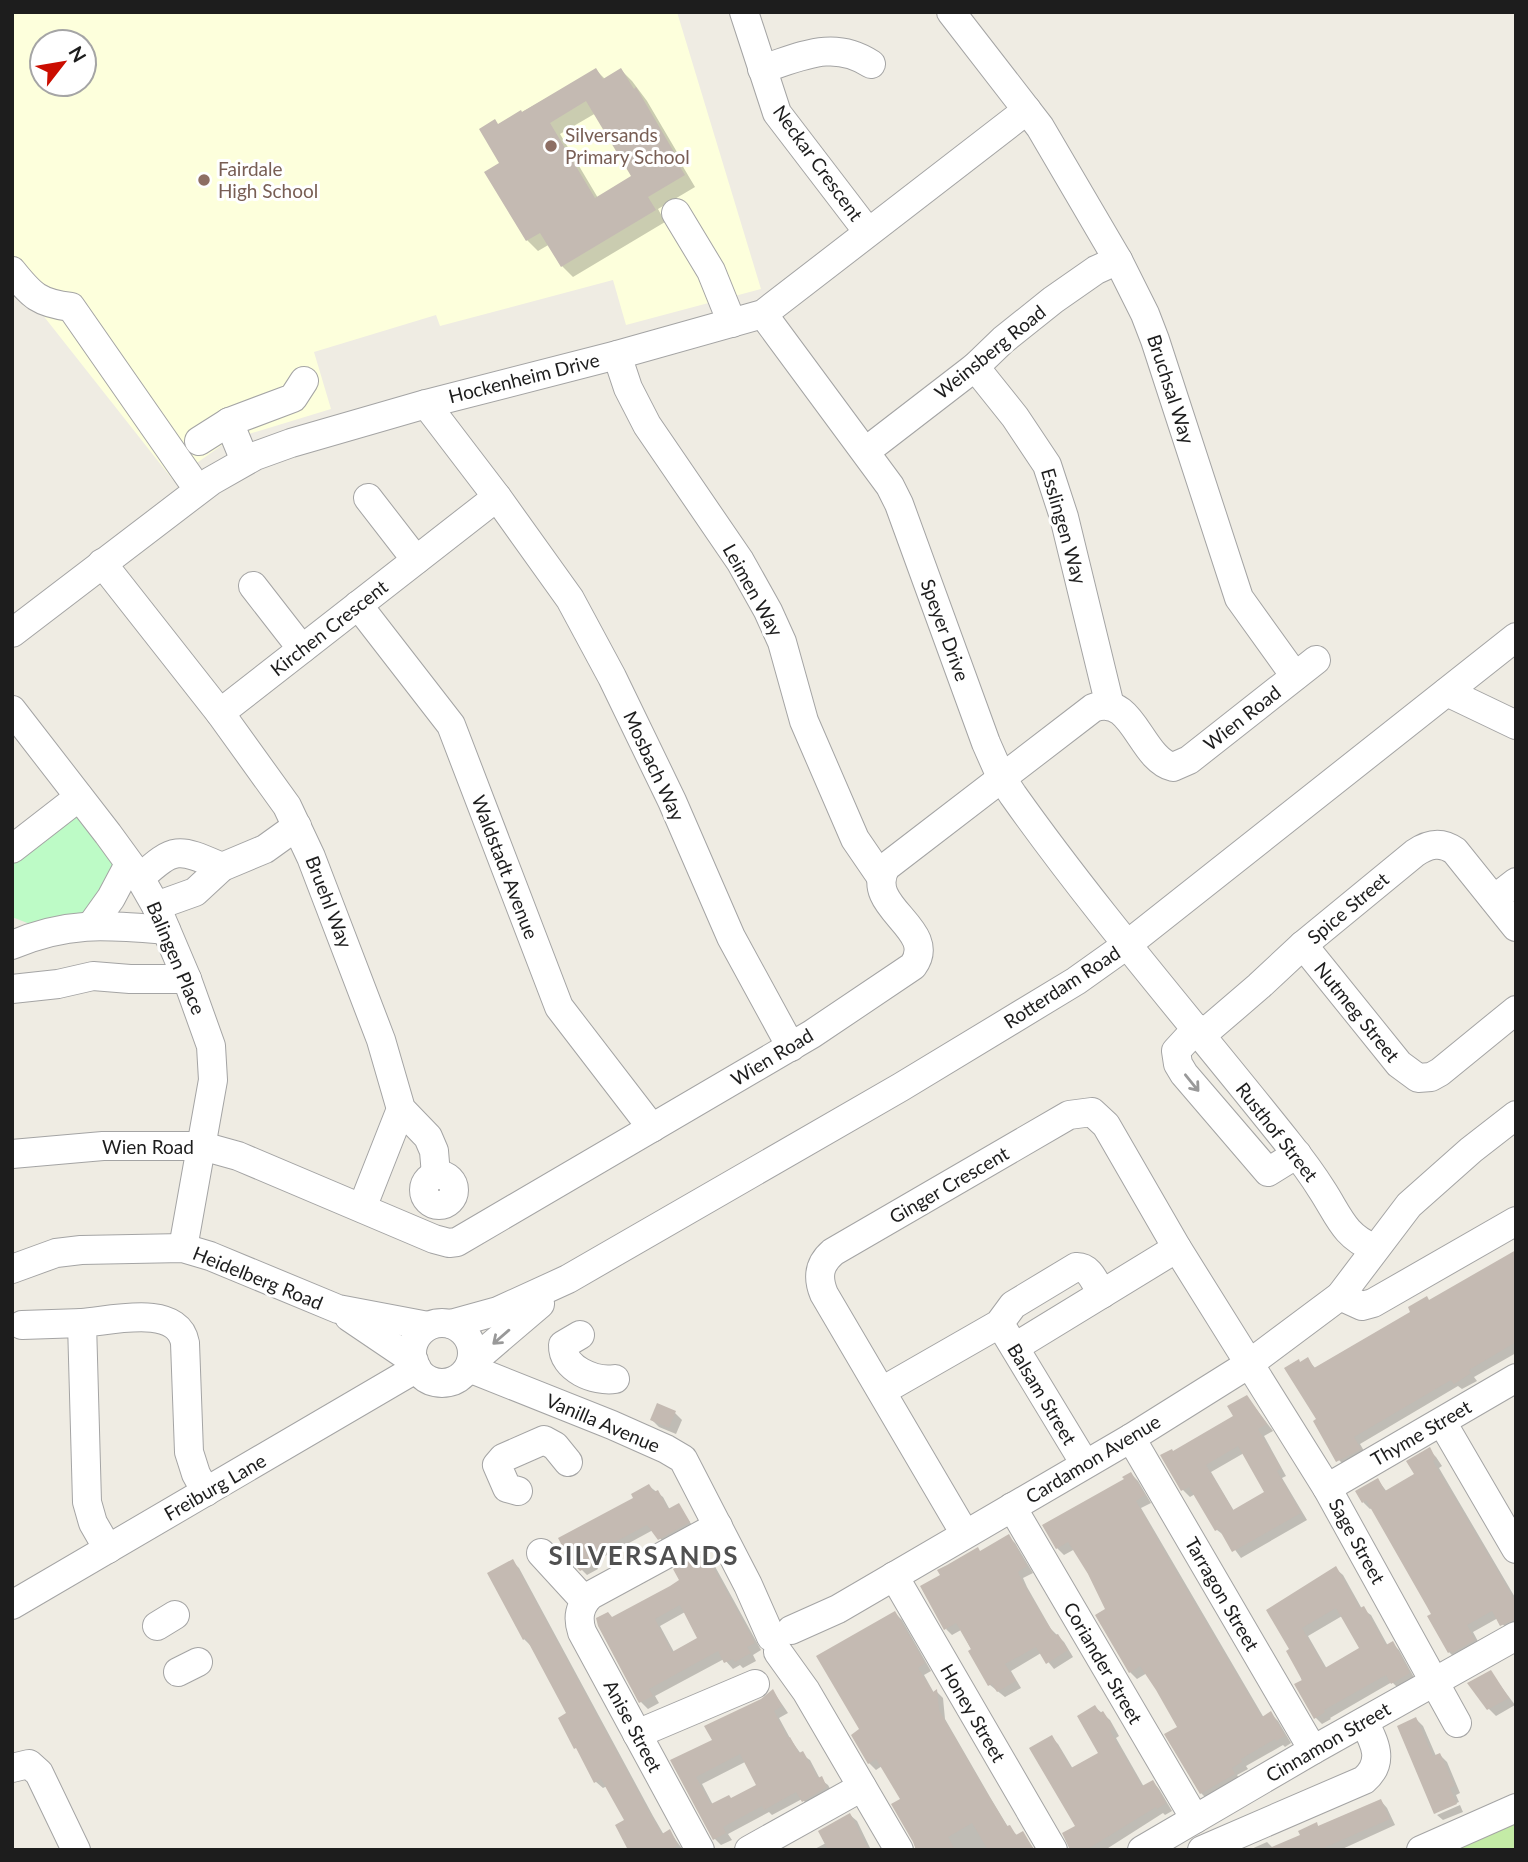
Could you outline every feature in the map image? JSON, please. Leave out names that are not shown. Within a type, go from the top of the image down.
[{"type":"street","name":"Neckar Crescent","points":[[744,12],[777,113],[868,232]]},
{"type":"street","points":[[951,12],[1027,110]]},
{"type":"street","points":[[762,69],[828,50],[853,54],[871,64]]},
{"type":"street","name":"Hockenheim Drive","points":[[12,633],[211,481],[237,443],[291,443],[763,314],[1027,110]]},
{"type":"street","name":"Bruchsal Way","points":[[1027,110],[1040,127],[1118,260],[1155,340],[1239,598],[1305,668]]},
{"type":"street","points":[[676,213],[712,271],[732,323]]},
{"type":"street","name":"Weinsberg Road","points":[[866,451],[975,367],[1003,340],[1053,300],[1096,270],[1118,260]]},
{"type":"street","points":[[12,271],[37,299],[71,307],[190,478]]},
{"type":"street","name":"Speyer Drive","points":[[763,314],[890,485],[1001,777],[1128,944]]},
{"type":"street","name":"Leimen Way","points":[[617,355],[628,388],[647,425],[740,561],[768,611],[782,642],[804,721],[855,839],[881,877]]},
{"type":"street","name":"Esslingen Way","points":[[975,367],[1047,465],[1065,517],[1110,706]]},
{"type":"street","points":[[171,511],[174,493],[293,398],[304,381]]},
{"type":"street","points":[[426,404],[497,496]]},
{"type":"street","points":[[199,441],[237,443]]},
{"type":"street","name":"Kirchen Crescent","points":[[220,713],[497,496]]},
{"type":"street","name":"Mosbach Way","points":[[497,496],[561,584],[612,677],[672,801],[731,937],[791,1047]]},
{"type":"street","points":[[368,498],[416,560]]},
{"type":"street","points":[[102,563],[220,713]]},
{"type":"street","points":[[253,586],[302,649]]},
{"type":"street","name":"Waldstadt Avenue","points":[[358,605],[451,725],[559,1007],[652,1128]]},
{"type":"street","name":"Rotterdam Road","points":[[440,1325],[509,1307],[568,1279],[901,1087],[1076,981],[1128,944],[1516,637]]},
{"type":"street","name":"Wien Road","points":[[1110,706],[1127,718],[1154,756],[1173,767],[1189,760],[1305,668]]},
{"type":"street","points":[[1447,692],[1516,725]]},
{"type":"street","points":[[881,877],[892,862],[1093,708],[1110,706]]},
{"type":"street","name":"Balingen Place","points":[[12,710],[134,871],[161,918],[211,1046],[214,1061],[213,1080],[183,1248]]},
{"type":"street","name":"Bruehl Way","points":[[220,713],[282,796],[297,826],[381,1040],[401,1109],[428,1137],[434,1151],[436,1175]]},
{"type":"street","points":[[12,849],[79,797]]},
{"type":"street","points":[[20,934],[161,918],[222,867],[265,849],[297,826]]},
{"type":"street","name":"Spice Street","points":[[1297,1154],[1261,1173],[1178,1064],[1176,1051],[1194,1025],[1259,986],[1303,945],[1427,846],[1442,845],[1455,851],[1505,890],[1516,927]]},
{"type":"street","points":[[91,926],[134,871],[164,857],[177,852],[188,853],[222,867]]},
{"type":"street","name":"Wien Road","points":[[12,1154],[103,1146],[202,1146],[238,1156],[434,1239],[457,1242],[791,1047],[913,965],[919,957],[920,948],[915,936],[882,891],[881,877]]},
{"type":"street","name":"Rusthof Street","points":[[1128,944],[1297,1154],[1350,1234],[1374,1248]]},
{"type":"street","name":"Nutmeg Street","points":[[1303,945],[1399,1064],[1418,1079],[1440,1072],[1516,1010]]},
{"type":"street","points":[[12,989],[58,984],[93,976],[187,979]]},
{"type":"street","points":[[362,1209],[401,1109]]},
{"type":"street","name":"Ginger Crescent","points":[[965,1534],[824,1294],[819,1276],[824,1262],[833,1252],[1069,1115],[1092,1112],[1107,1125],[1177,1248],[1249,1364]]},
{"type":"street","name":"Cardamon Avenue","points":[[785,1640],[1130,1438],[1249,1364],[1340,1296],[1409,1205],[1433,1182],[1513,1124]]},
{"type":"street","points":[[1340,1296],[1362,1306],[1373,1303],[1516,1221]]},
{"type":"street","name":"Heidelberg Road","points":[[12,1269],[56,1253],[183,1248],[210,1256],[338,1309],[440,1325]]},
{"type":"street","points":[[1015,1347],[1177,1248]]},
{"type":"street","points":[[882,1391],[999,1324],[1013,1305],[1077,1267],[1088,1270],[1102,1294]]},
{"type":"street","name":"Rotterdam Road","points":[[470,1365],[568,1279]]},
{"type":"street","name":"Heidelberg Road","points":[[338,1309],[415,1364]]},
{"type":"street","points":[[22,1325],[156,1318],[169,1321],[182,1332],[185,1343],[185,1391],[191,1461],[206,1492]]},
{"type":"street","points":[[82,1323],[87,1502],[97,1531],[108,1549]]},
{"type":"street","name":"Balsam Street","points":[[999,1324],[1084,1464]]},
{"type":"street","points":[[440,1325],[458,1327],[469,1339],[472,1347],[470,1365],[458,1378],[445,1383],[431,1380],[415,1364],[415,1341],[440,1325]]},
{"type":"street","points":[[580,1335],[562,1346],[562,1351],[572,1364],[589,1377],[615,1379]]},
{"type":"street","name":"Freiburg Lane","points":[[12,1605],[206,1492],[415,1364]]},
{"type":"street","name":"Sage Street","points":[[1249,1364],[1327,1488],[1457,1723]]},
{"type":"street","name":"Vanilla Avenue","points":[[470,1365],[678,1455],[688,1468],[748,1585],[785,1640],[806,1690],[899,1850]]},
{"type":"street","name":"Thyme Street","points":[[1327,1488],[1442,1422],[1512,1389]]},
{"type":"street","points":[[1442,1422],[1512,1533]]},
{"type":"street","name":"Tarragon Street","points":[[1130,1438],[1313,1750]]},
{"type":"street","points":[[518,1491],[508,1488],[498,1472],[497,1465],[503,1458],[544,1440],[555,1446],[569,1462]]},
{"type":"street","name":"Coriander Street","points":[[1012,1507],[1195,1819]]},
{"type":"street","points":[[541,1553],[584,1601],[610,1583],[718,1526]]},
{"type":"street","name":"Honey Street","points":[[894,1576],[1053,1850]]},
{"type":"street","name":"Anise Street","points":[[584,1601],[579,1619],[582,1632],[700,1850]]},
{"type":"street","name":"Cinnamon Street","points":[[1142,1850],[1516,1636]]},
{"type":"street","points":[[637,1734],[755,1684]]},
{"type":"street","points":[[1202,1850],[1364,1780],[1373,1770],[1378,1756],[1364,1722]]},
{"type":"street","points":[[12,1768],[29,1764],[39,1773],[76,1850]]},
{"type":"street","points":[[749,1850],[862,1787]]},
{"type":"street","points":[[1421,1850],[1516,1808]]},
{"type":"shaded area","points":[[12,12],[677,12],[761,289],[626,325],[613,280],[440,326],[436,315],[314,352],[331,409],[229,440],[173,480],[12,276]]},
{"type":"green space","points":[[77,810],[115,865],[96,911],[30,924],[12,917],[12,858]]},
{"type":"green space","points":[[1516,1817],[1516,1850],[1442,1850]]},
{"type":"building","points":[[596,68],[603,79],[621,68],[634,89],[636,87],[685,175],[648,197],[656,210],[561,267],[540,233],[526,241],[484,172],[499,163],[479,129],[495,119],[498,124],[521,110],[522,112]],"holes":[[[586,101],[631,176],[595,198],[550,123]]]},
{"type":"building","points":[[1516,1250],[1516,1342],[1469,1370],[1471,1373],[1454,1384],[1451,1380],[1354,1437],[1361,1449],[1336,1462],[1313,1421],[1316,1419],[1284,1368],[1308,1357],[1314,1368],[1410,1312],[1408,1307],[1427,1296],[1429,1300]]},
{"type":"building","points":[[1247,1395],[1267,1424],[1258,1429],[1281,1468],[1277,1471],[1301,1513],[1232,1552],[1219,1529],[1215,1531],[1189,1487],[1181,1491],[1160,1455],[1172,1449],[1173,1451],[1233,1416],[1227,1406]],"holes":[[[1238,1446],[1264,1492],[1233,1510],[1206,1465]]]},
{"type":"building","points":[[657,1403],[676,1411],[669,1428],[650,1420]]},
{"type":"building","points":[[1430,1447],[1436,1459],[1433,1461],[1516,1602],[1516,1619],[1500,1626],[1492,1611],[1467,1625],[1475,1640],[1452,1653],[1448,1653],[1427,1616],[1431,1614],[1366,1500],[1362,1503],[1355,1491],[1378,1478],[1385,1491],[1414,1474],[1406,1461]]},
{"type":"building","points":[[1131,1472],[1145,1495],[1136,1501],[1173,1566],[1262,1717],[1271,1711],[1285,1736],[1241,1759],[1242,1762],[1232,1768],[1235,1774],[1200,1794],[1164,1734],[1177,1727],[1156,1690],[1140,1666],[1129,1673],[1095,1615],[1105,1609],[1088,1574],[1068,1542],[1056,1549],[1042,1525],[1124,1479],[1122,1477]]},
{"type":"building","points":[[649,1484],[654,1492],[658,1490],[668,1509],[679,1503],[690,1522],[658,1540],[647,1525],[589,1556],[594,1564],[580,1571],[569,1559],[558,1538],[633,1498],[631,1494]]},
{"type":"building","points":[[1009,1534],[1027,1566],[1018,1572],[1021,1579],[1045,1620],[1068,1650],[1046,1664],[1036,1647],[1005,1664],[1016,1681],[997,1692],[992,1684],[988,1686],[956,1623],[944,1630],[920,1586],[940,1575],[937,1570],[978,1547],[980,1551]]},
{"type":"building","points":[[705,1552],[755,1643],[747,1647],[751,1653],[735,1662],[733,1659],[724,1663],[718,1651],[649,1689],[653,1696],[639,1703],[596,1618],[608,1612],[612,1617],[670,1586],[679,1580],[673,1569]],"holes":[[[680,1605],[697,1638],[672,1652],[655,1619]]]},
{"type":"building","points":[[513,1559],[662,1834],[670,1829],[678,1845],[671,1850],[628,1850],[615,1825],[624,1820],[601,1779],[594,1783],[576,1748],[574,1749],[558,1718],[566,1713],[487,1573]]},
{"type":"building","points":[[1336,1566],[1360,1608],[1364,1606],[1386,1645],[1393,1641],[1410,1673],[1391,1684],[1386,1675],[1324,1710],[1325,1712],[1314,1719],[1294,1684],[1302,1680],[1286,1651],[1289,1649],[1266,1610]],"holes":[[[1336,1608],[1359,1648],[1325,1668],[1302,1628]]]},
{"type":"building","points":[[895,1611],[925,1663],[918,1668],[933,1692],[937,1689],[939,1710],[984,1788],[1007,1826],[1010,1825],[1016,1835],[1023,1831],[1034,1850],[988,1850],[972,1823],[948,1837],[955,1850],[916,1850],[891,1804],[900,1799],[876,1759],[868,1764],[851,1735],[859,1729],[816,1656]]},
{"type":"building","points":[[1491,1670],[1509,1698],[1487,1710],[1467,1683]]},
{"type":"building","points":[[773,1689],[782,1706],[774,1711],[788,1738],[790,1737],[799,1753],[803,1751],[818,1778],[822,1776],[827,1787],[802,1802],[796,1792],[764,1810],[762,1806],[723,1827],[726,1833],[713,1840],[670,1760],[712,1740],[704,1726],[761,1699]],"holes":[[[740,1754],[756,1785],[731,1798],[729,1795],[711,1804],[696,1777]]]},
{"type":"building","points":[[1095,1705],[1110,1722],[1114,1729],[1110,1731],[1142,1786],[1153,1780],[1166,1803],[1086,1850],[1070,1850],[1062,1833],[1075,1826],[1029,1748],[1052,1735],[1071,1768],[1098,1753],[1077,1716]]},
{"type":"building","points":[[1416,1717],[1433,1756],[1440,1753],[1455,1786],[1450,1788],[1457,1804],[1434,1814],[1397,1726]]},
{"type":"building","points":[[1381,1799],[1390,1819],[1319,1850],[1265,1850],[1300,1835],[1298,1831],[1317,1822],[1318,1826]]},
{"type":"building","points":[[850,1813],[869,1850],[828,1850],[818,1831]]},
{"type":"place","name":"Silversands Primary School","points":[[551,146]]},
{"type":"place","name":"Fairdale High School","points":[[204,180]]},
{"type":"district","name":"SILVERSANDS","points":[[644,1556]]}]
